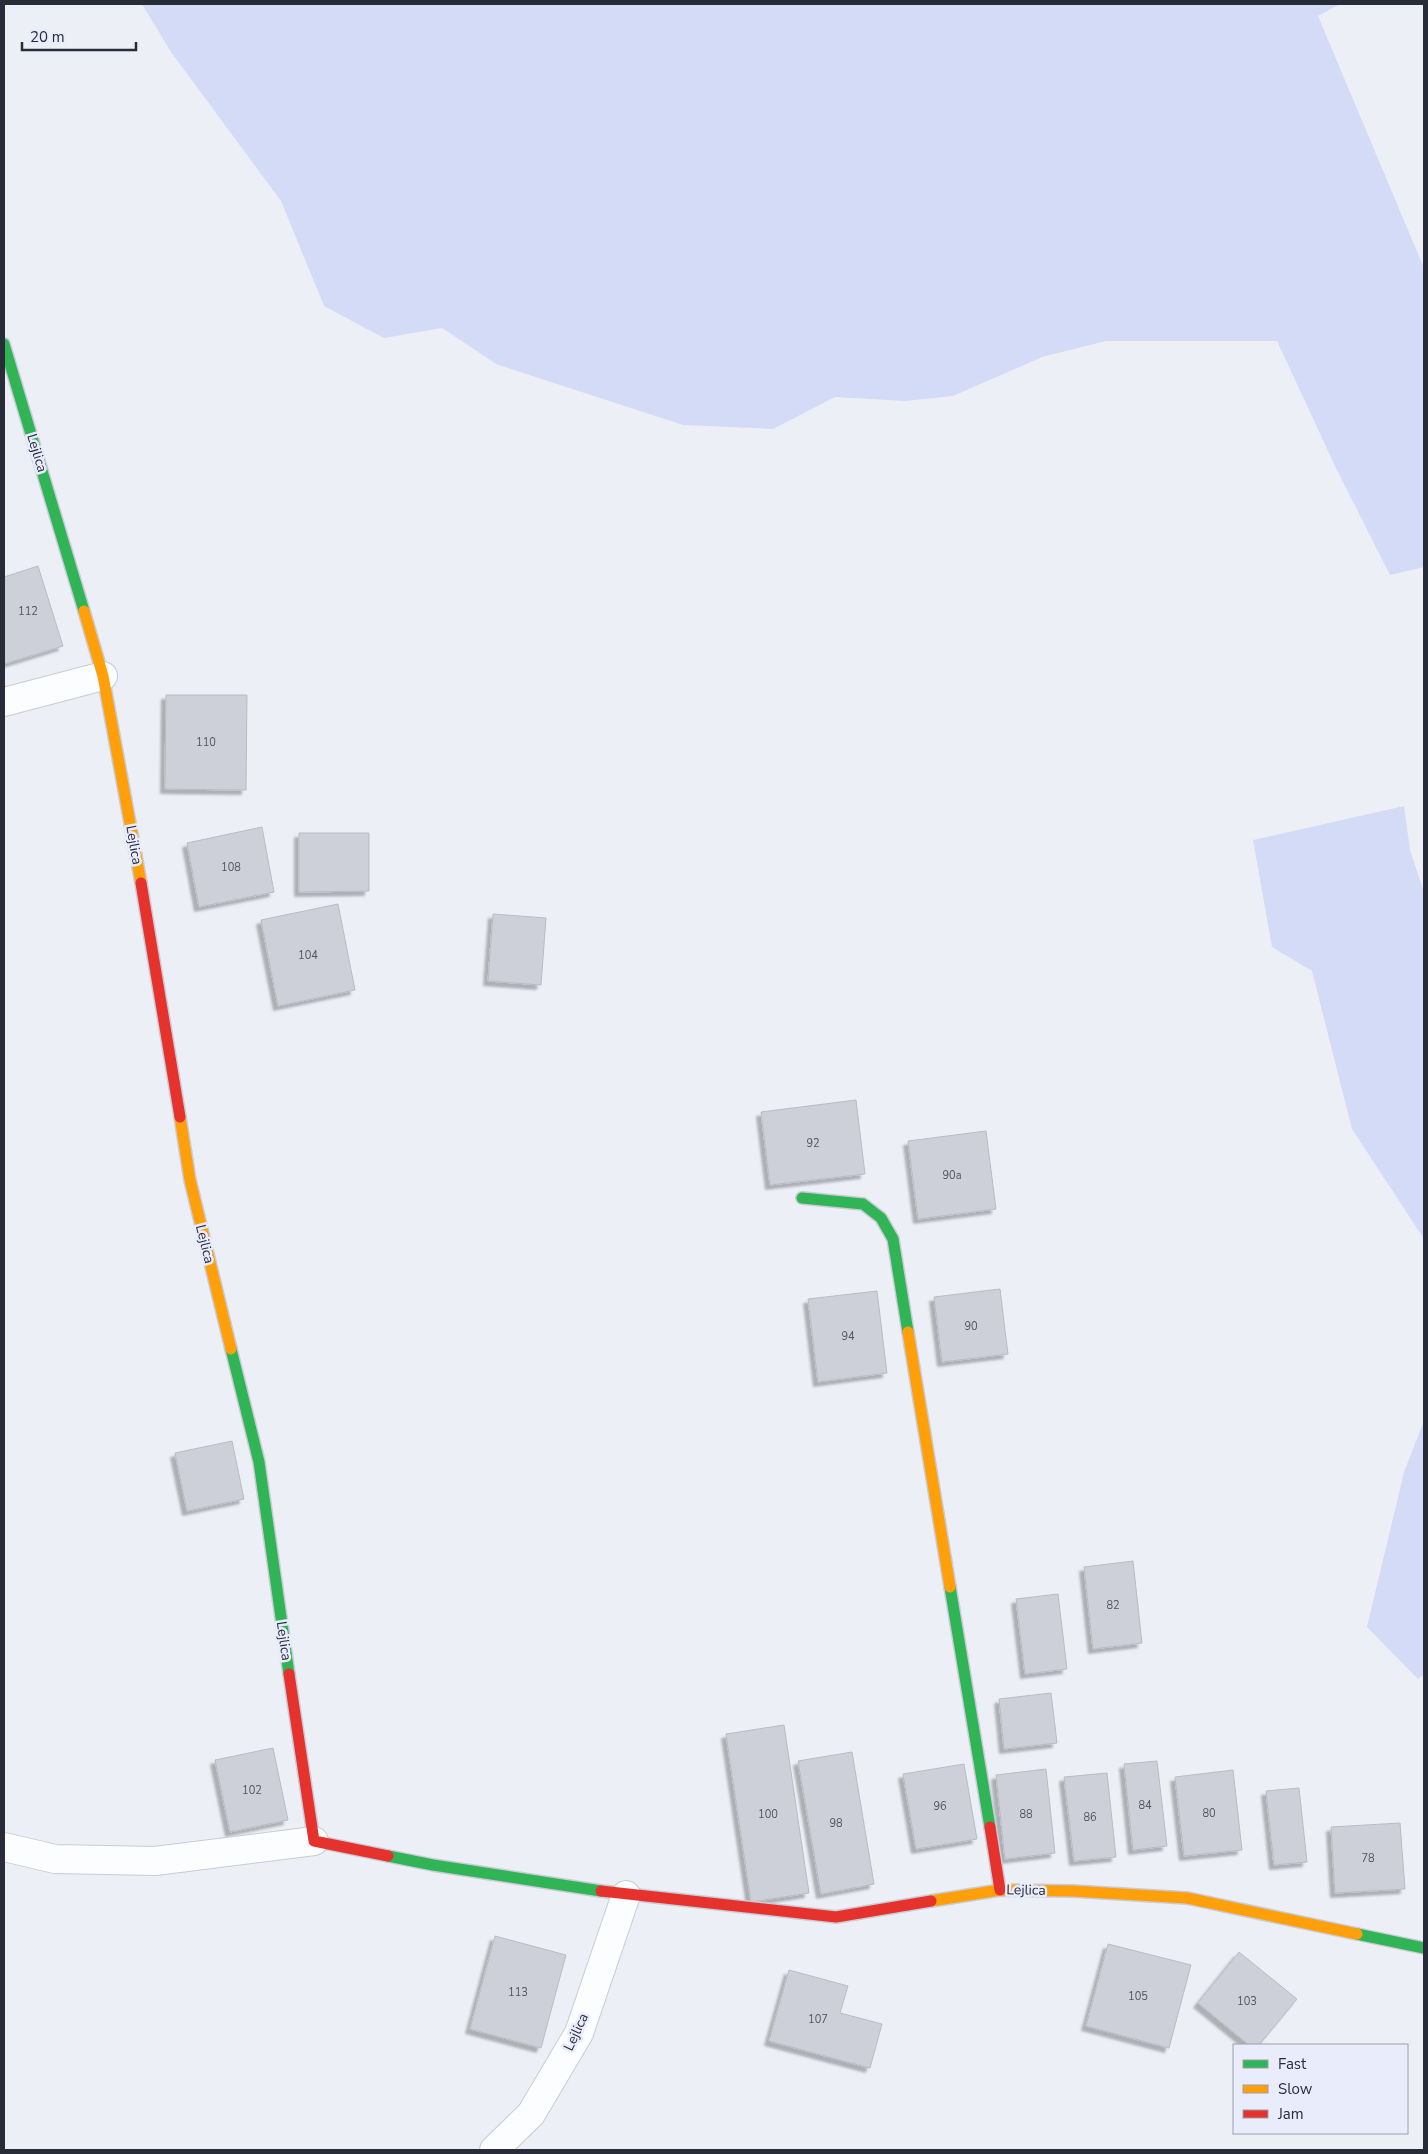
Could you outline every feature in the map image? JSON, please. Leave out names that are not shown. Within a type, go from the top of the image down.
[{"type":"street","name":"Lejlica","points":[[4,344],[103,676],[154,958],[190,1180],[259,1462],[306,1802],[314,1841],[433,1865],[626,1895],[836,1917],[1000,1890],[1073,1891],[1187,1898],[1424,1948]]},
{"type":"street","points":[[4,702],[103,676]]},
{"type":"street","points":[[802,1198],[863,1204],[881,1218],[892,1239],[1000,1890]]},
{"type":"street","points":[[4,1847],[56,1859],[155,1861],[314,1841]]},
{"type":"street","name":"Lejlica","points":[[494,2150],[532,2114],[579,2033],[626,1895]]},
{"type":"shaded area","points":[[142,4],[1340,4],[1318,16],[1424,268],[1424,567],[1390,575],[1335,466],[1277,341],[1106,341],[1042,357],[953,396],[905,401],[835,397],[773,429],[683,425],[496,364],[442,328],[384,338],[324,306],[281,201],[171,52]]},
{"type":"shaded area","points":[[1404,806],[1410,850],[1424,892],[1424,1239],[1352,1129],[1312,971],[1272,947],[1253,840]]},
{"type":"shaded area","points":[[1424,1421],[1424,1674],[1418,1679],[1367,1627],[1404,1472]]},
{"type":"building","points":[[38,566],[63,646],[4,664],[4,577]]},
{"type":"building","points":[[166,695],[247,695],[246,790],[165,789]]},
{"type":"building","points":[[262,827],[274,892],[199,907],[187,843]]},
{"type":"building","points":[[299,833],[369,833],[369,891],[299,892]]},
{"type":"building","points":[[338,904],[355,990],[278,1006],[261,920]]},
{"type":"building","points":[[493,914],[546,918],[541,985],[488,981]]},
{"type":"building","points":[[856,1100],[865,1174],[770,1185],[761,1112]]},
{"type":"building","points":[[986,1131],[996,1209],[918,1219],[908,1141]]},
{"type":"building","points":[[1000,1289],[1008,1354],[942,1362],[934,1297]]},
{"type":"building","points":[[877,1291],[887,1373],[818,1382],[808,1299]]},
{"type":"building","points":[[232,1441],[244,1499],[187,1511],[175,1453]]},
{"type":"building","points":[[1133,1561],[1142,1643],[1093,1649],[1084,1567]]},
{"type":"building","points":[[1058,1594],[1067,1669],[1025,1674],[1016,1599]]},
{"type":"building","points":[[1051,1693],[1057,1743],[1004,1749],[999,1699]]},
{"type":"building","points":[[784,1725],[809,1893],[751,1902],[726,1734]]},
{"type":"building","points":[[273,1748],[288,1820],[230,1832],[215,1760]]},
{"type":"building","points":[[852,1752],[874,1884],[821,1894],[798,1761]]},
{"type":"building","points":[[1157,1761],[1167,1846],[1133,1850],[1124,1764]]},
{"type":"building","points":[[964,1764],[977,1839],[916,1849],[903,1774]]},
{"type":"building","points":[[1046,1769],[1055,1853],[1005,1859],[996,1775]]},
{"type":"building","points":[[1233,1770],[1242,1850],[1184,1856],[1175,1777]]},
{"type":"building","points":[[1107,1773],[1116,1857],[1074,1861],[1064,1777]]},
{"type":"building","points":[[1299,1788],[1307,1862],[1274,1865],[1266,1791]]},
{"type":"building","points":[[1400,1823],[1405,1889],[1335,1893],[1331,1827]]},
{"type":"building","points":[[495,1936],[566,1955],[541,2048],[470,2029]]},
{"type":"building","points":[[1108,1944],[1191,1965],[1169,2048],[1086,2026]]},
{"type":"building","points":[[1239,1952],[1297,1999],[1260,2044],[1248,2044],[1198,2003]]},
{"type":"building","points":[[789,1970],[848,1986],[840,2013],[882,2024],[870,2068],[769,2041]]},
{"type":"traffic: fast","points":[[4,344],[84,611]]},
{"type":"traffic: fast","points":[[802,1198],[863,1204],[881,1218],[893,1239],[908,1332]]},
{"type":"traffic: fast","points":[[231,1349],[259,1462],[289,1674]]},
{"type":"traffic: fast","points":[[950,1587],[990,1827]]},
{"type":"traffic: fast","points":[[388,1856],[433,1865],[601,1891]]},
{"type":"traffic: fast","points":[[1357,1934],[1424,1948]]},
{"type":"traffic: slow","points":[[84,611],[103,676],[141,883]]},
{"type":"traffic: slow","points":[[180,1117],[190,1180],[231,1349]]},
{"type":"traffic: slow","points":[[908,1332],[950,1587]]},
{"type":"traffic: slow","points":[[931,1901],[1000,1890],[1073,1891],[1187,1898],[1357,1934]]},
{"type":"traffic: jam","points":[[141,883],[180,1117]]},
{"type":"traffic: jam","points":[[289,1674],[314,1841],[388,1856]]},
{"type":"traffic: jam","points":[[990,1827],[1000,1890]]},
{"type":"traffic: jam","points":[[601,1891],[836,1917],[931,1901]]}]
